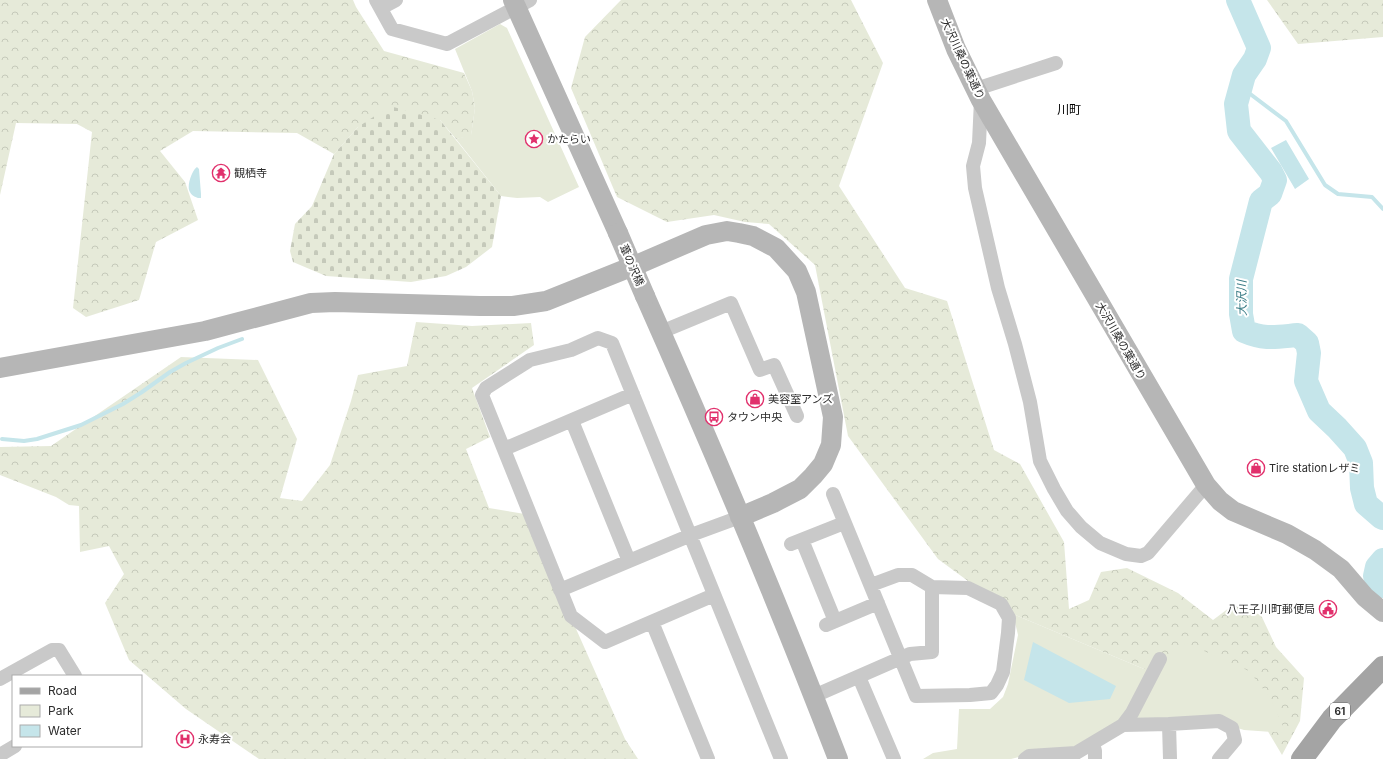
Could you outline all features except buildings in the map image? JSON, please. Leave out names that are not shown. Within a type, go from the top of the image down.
[{"type":"main road","name":"61","points":[[1302,759],[1332,718],[1383,666]]},
{"type":"street","points":[[396,0],[379,4],[392,29],[447,44],[520,2]]},
{"type":"street","name":"大沢川桑の葉通り","points":[[937,0],[956,49],[979,94],[1206,485],[1220,501],[1232,511],[1287,534],[1315,550],[1341,569],[1365,598],[1383,612]]},
{"type":"street","name":"葦の沢橋","points":[[520,2],[740,516],[814,696],[838,759]]},
{"type":"street","points":[[1056,63],[979,94],[979,143],[973,166],[974,188],[998,288],[1015,344],[1030,402],[1040,461],[1067,511],[1081,527],[1100,543],[1126,554],[1141,556],[1148,553],[1206,485]]},
{"type":"street","points":[[0,368],[205,331],[311,303],[335,302],[513,306],[546,301],[706,235],[727,231],[752,236],[776,248],[797,271],[806,292],[833,417],[831,444],[823,464],[800,489],[773,503],[690,535],[560,590]]},
{"type":"street","points":[[661,332],[731,303],[760,370],[774,365],[797,416]]},
{"type":"street","points":[[714,595],[605,642],[571,616],[482,395],[486,388],[530,360],[571,350],[598,338],[612,343],[781,759]]},
{"type":"street","points":[[504,449],[633,394]]},
{"type":"street","points":[[572,421],[629,561]]},
{"type":"street","points":[[833,494],[916,696],[970,695],[991,692],[997,685],[1003,672],[1009,618],[1001,604],[968,588],[932,587],[912,575],[898,575],[871,585]]},
{"type":"street","points":[[844,522],[796,542],[831,623],[878,603]]},
{"type":"street","points":[[814,696],[910,654],[932,652],[932,587]]},
{"type":"street","points":[[652,622],[708,759]]},
{"type":"street","points":[[0,679],[52,650],[59,650],[74,675]]},
{"type":"street","points":[[1025,759],[1029,756],[1076,753],[1123,725],[1132,714],[1160,659]]},
{"type":"street","points":[[859,676],[894,759]]},
{"type":"street","points":[[1123,725],[1219,721],[1232,728],[1234,740],[1219,759]]},
{"type":"street","points":[[1169,724],[1170,759]]},
{"type":"street","points":[[1093,744],[1095,759]]},
{"type":"street","points":[[0,755],[13,747]]},
{"type":"green space","points":[[0,0],[353,0],[384,51],[464,73],[472,91],[475,108],[471,136],[456,139],[440,120],[358,127],[334,154],[297,133],[193,131],[160,151],[185,182],[198,220],[156,242],[139,300],[86,317],[73,308],[92,132],[77,124],[16,123],[0,195]]},
{"type":"green space","points":[[621,0],[851,0],[883,63],[839,186],[905,288],[947,301],[994,450],[1020,464],[1064,542],[1069,609],[1089,600],[1101,572],[1127,568],[1178,593],[1213,620],[1233,605],[1261,615],[1276,647],[1304,678],[1300,721],[1282,755],[1266,728],[1144,669],[1013,614],[938,559],[848,436],[815,265],[769,224],[745,222],[714,215],[667,222],[617,197],[571,88],[585,37]]},
{"type":"green space","points":[[1267,0],[1383,0],[1383,37],[1298,44]]},
{"type":"green space","points":[[500,24],[507,28],[579,187],[548,202],[540,197],[517,198],[501,196],[456,139],[471,135],[475,108],[472,91],[455,49]]},
{"type":"green space","points":[[390,106],[440,120],[501,196],[492,247],[466,267],[446,276],[411,282],[326,276],[293,262],[290,251],[295,224],[312,206],[334,154],[358,127]]},
{"type":"green space","points":[[416,322],[472,326],[531,323],[534,345],[472,388],[490,437],[466,449],[489,508],[525,514],[625,739],[638,759],[259,759],[186,709],[129,660],[105,603],[124,574],[109,546],[80,552],[79,506],[69,505],[56,497],[0,475],[0,447],[51,446],[181,357],[258,360],[297,439],[280,498],[302,501],[330,465],[358,375],[407,366]]},
{"type":"green space","points":[[1013,614],[1144,669],[1186,643],[1249,671],[1271,699],[1286,733],[1244,730],[1212,720],[1122,724],[1077,752],[1031,754],[1011,759],[923,759],[933,753],[957,749],[959,709],[990,709],[1003,697],[1008,684],[1018,635]]},
{"type":"water","points":[[1286,140],[1309,179],[1295,189],[1271,148]]},
{"type":"water","points":[[197,167],[199,169],[201,198],[193,196],[189,190],[190,179],[193,171]]},
{"type":"water","points":[[1033,642],[1116,686],[1110,699],[1069,703],[1024,680]]},
{"type":"waterway","name":"大沢川","points":[[1238,0],[1259,48],[1255,59],[1244,75],[1236,104],[1239,131],[1271,172],[1275,180],[1270,194],[1261,201],[1241,279],[1241,314],[1244,331],[1265,337],[1298,335],[1307,343],[1309,353],[1306,381],[1319,411],[1355,448],[1361,463],[1362,488],[1366,504],[1383,518]]},
{"type":"waterway","points":[[1241,87],[1286,121],[1325,185],[1338,194],[1372,197],[1383,209]]},
{"type":"waterway","points":[[2,439],[24,441],[37,439],[81,425],[123,404],[186,363],[242,339]]},
{"type":"waterway","name":"大沢川","points":[[1383,560],[1377,567],[1375,576],[1383,586]]},
{"type":"place","name":"かたらい","points":[[534,139]]},
{"type":"place","name":"観栖寺","points":[[221,173]]},
{"type":"place","name":"美容室アンズ","points":[[755,399]]},
{"type":"place","name":"タウン中央","points":[[714,417]]},
{"type":"place","name":"Tire stationレザミ","points":[[1256,468]]},
{"type":"place","name":"八王子川町郵便局","points":[[1328,609]]},
{"type":"place","name":"永寿会","points":[[185,739]]},
{"type":"district","name":"川町","points":[[1069,110]]}]
